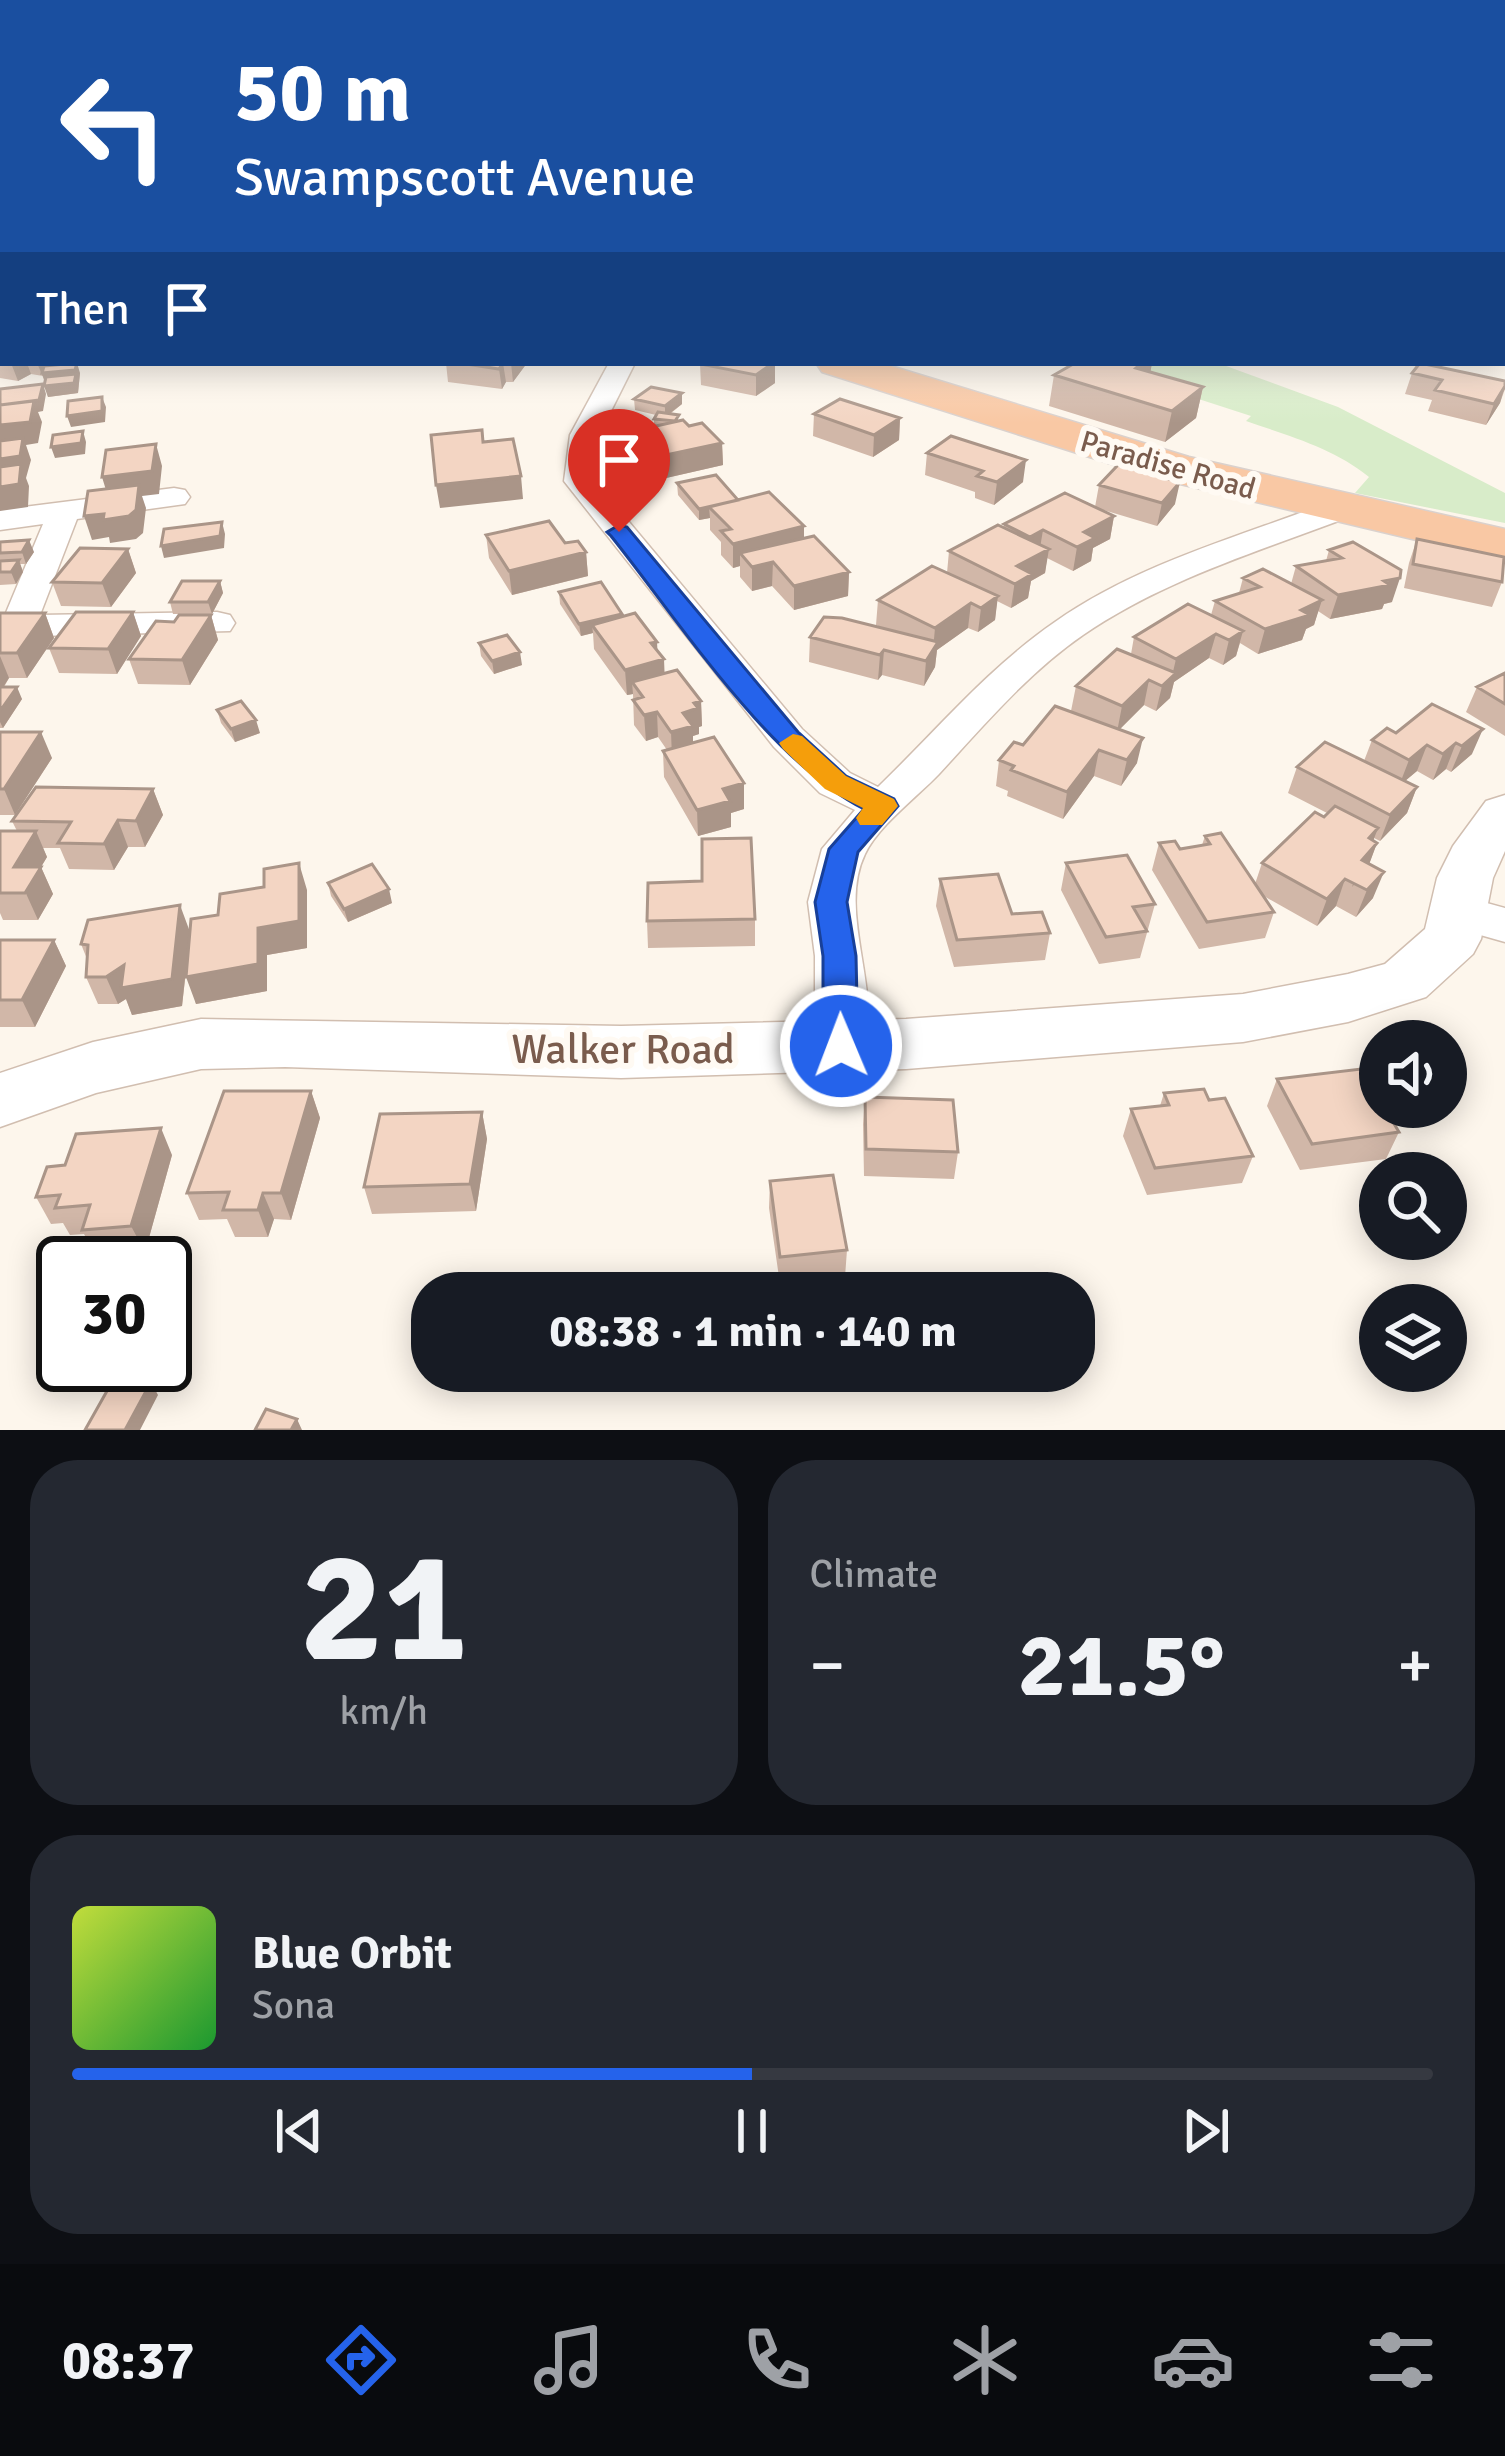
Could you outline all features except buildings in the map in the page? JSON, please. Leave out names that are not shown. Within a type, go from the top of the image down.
[{"type":"highway","name":"Paradise Road","points":[[846,366],[1122,454],[1338,510],[1505,544]]},
{"type":"street","points":[[620,366],[587,429],[576,464],[579,481],[788,738],[836,782],[883,806]]},
{"type":"street","points":[[0,520],[174,497]]},
{"type":"street","points":[[841,1046],[839,956],[831,902],[844,849],[883,806],[1005,684],[1068,629],[1154,582],[1338,510]]},
{"type":"street","points":[[64,512],[9,626],[218,623]]},
{"type":"street","name":"Walker Road","points":[[0,1100],[93,1068],[222,1043],[620,1052],[841,1046],[1156,1027],[1243,1018],[1348,998],[1405,981],[1480,918],[1480,846],[1505,813]]},
{"type":"green space","points":[[1082,366],[1226,366],[1338,407],[1505,493],[1505,523],[1355,493],[1369,477],[1326,450],[1246,421],[1251,416]]},
{"type":"slow traffic","points":[[793,743],[836,782],[883,806],[871,818]]},
{"type":"route","points":[[619,532],[788,738],[836,782],[883,806],[844,849],[831,902],[839,956],[841,1046]]}]
